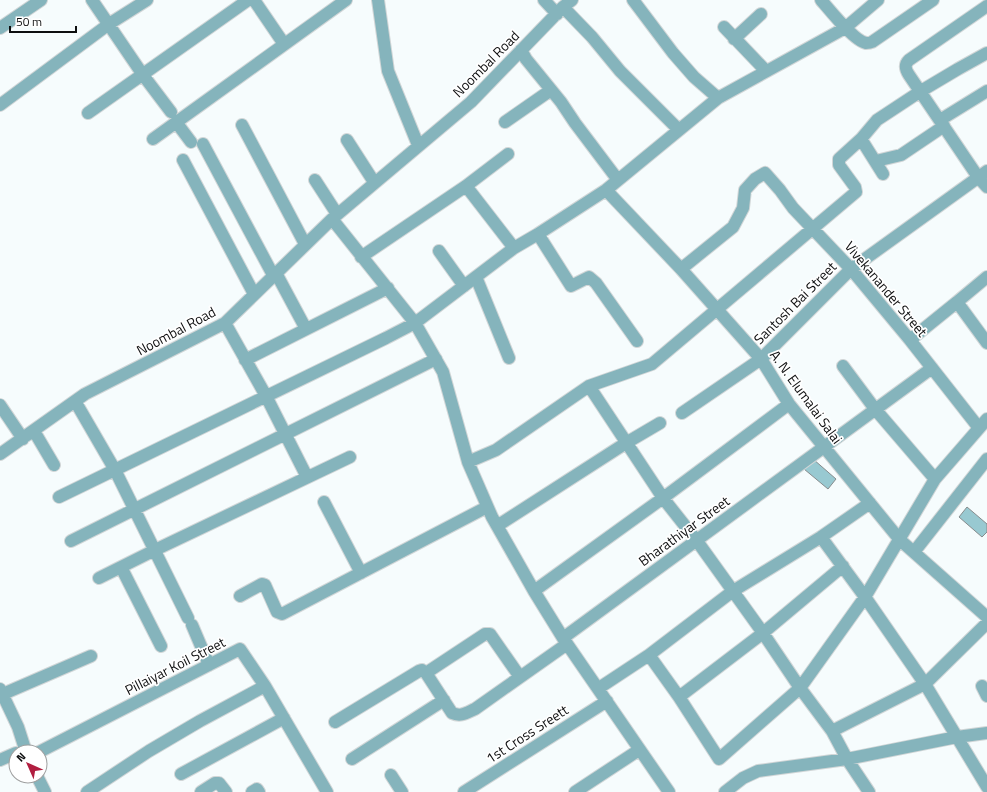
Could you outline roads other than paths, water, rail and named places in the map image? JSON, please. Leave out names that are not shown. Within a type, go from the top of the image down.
[{"type":"street","points":[[0,28],[41,0]]},
{"type":"street","points":[[92,0],[143,75],[174,117],[197,143],[306,329]]},
{"type":"street","points":[[0,105],[109,24],[147,0]]},
{"type":"street","points":[[88,113],[248,0]]},
{"type":"street","points":[[254,0],[284,44]]},
{"type":"street","points":[[153,139],[174,117],[284,44],[346,0]]},
{"type":"street","points":[[378,0],[388,71],[418,145]]},
{"type":"street","points":[[544,0],[564,7],[592,37],[620,71],[679,130]]},
{"type":"street","points":[[634,0],[673,53],[694,77],[718,98]]},
{"type":"street","points":[[820,0],[845,28],[863,42],[867,43],[872,42],[933,0]]},
{"type":"street","points":[[59,497],[415,323],[514,248],[606,190],[718,98],[845,28],[878,0]]},
{"type":"street","points":[[986,0],[987,5],[909,60],[906,63],[905,68],[942,123],[983,174],[987,187]]},
{"type":"street","name":"Noombal Road","points":[[0,454],[86,394],[225,322],[334,216],[471,102],[564,7]]},
{"type":"street","points":[[734,39],[761,14]]},
{"type":"street","points":[[724,27],[766,71]]},
{"type":"street","points":[[521,50],[526,59],[618,180]]},
{"type":"street","points":[[468,462],[496,450],[589,386],[652,364],[856,192],[855,187],[839,166],[838,162],[841,156],[861,139],[877,120],[921,91],[987,53]]},
{"type":"street","points":[[505,122],[551,90]]},
{"type":"street","points":[[876,161],[901,155],[987,91]]},
{"type":"street","points":[[242,125],[305,244]]},
{"type":"street","points":[[861,139],[883,174]]},
{"type":"street","points":[[348,140],[374,182]]},
{"type":"street","points":[[361,257],[466,186],[508,154]]},
{"type":"street","points":[[182,160],[254,294]]},
{"type":"street","name":"Vivekanander Street","points":[[681,269],[733,227],[743,208],[745,190],[755,179],[765,173],[793,208],[851,269],[932,368],[983,423]]},
{"type":"street","name":"Santosh Bai Street","points":[[682,413],[760,359],[851,269],[983,174]]},
{"type":"street","points":[[316,180],[334,216],[361,257],[388,288],[415,323],[443,372],[468,462],[487,507],[534,591],[565,641],[599,688],[639,750],[669,792]]},
{"type":"street","points":[[466,186],[514,248]]},
{"type":"street","name":"A. N. Elumalai Salai","points":[[606,190],[681,269],[760,359],[789,404],[900,540],[987,617]]},
{"type":"street","points":[[538,234],[571,286],[589,277],[596,283],[637,341]]},
{"type":"street","points":[[439,251],[464,286]]},
{"type":"street","points":[[910,340],[987,276]]},
{"type":"street","points":[[476,277],[509,358]]},
{"type":"street","points":[[245,360],[388,288]]},
{"type":"street","points":[[957,302],[986,338]]},
{"type":"street","points":[[225,322],[266,396],[307,477]]},
{"type":"street","points":[[71,540],[436,359]]},
{"type":"street","points":[[843,366],[875,409],[935,479]]},
{"type":"street","name":"Bharathiyar Street","points":[[426,673],[452,713],[462,715],[475,709],[520,677],[697,540],[932,368]]},
{"type":"street","points":[[589,386],[663,498],[697,540],[832,732],[847,759],[869,792]]},
{"type":"street","points":[[75,401],[115,470],[135,509],[190,621],[209,665]]},
{"type":"street","points":[[534,591],[663,498],[789,404]]},
{"type":"street","points":[[0,405],[22,439]]},
{"type":"street","points":[[497,526],[626,442],[660,423]]},
{"type":"street","points":[[649,655],[680,697],[719,759],[800,688],[866,597],[935,479],[983,423]]},
{"type":"street","points":[[34,431],[54,465]]},
{"type":"street","points":[[99,578],[350,456]]},
{"type":"street","points":[[914,552],[987,459]]},
{"type":"street","points":[[324,502],[361,573]]},
{"type":"street","points":[[599,688],[649,655],[733,592],[821,537],[870,503]]},
{"type":"street","points":[[240,596],[262,584],[265,585],[277,612],[282,614],[487,507]]},
{"type":"street","points":[[821,537],[866,597],[925,684],[987,787]]},
{"type":"street","points":[[680,697],[762,633],[843,566]]},
{"type":"street","points":[[121,567],[161,646]]},
{"type":"street","points":[[832,732],[925,684],[987,623]]},
{"type":"street","points":[[335,722],[419,671],[422,670],[426,673],[485,634],[490,634],[520,677]]},
{"type":"street","name":"Pillaiyar Koil Street","points":[[48,747],[240,649],[284,718],[327,792]]},
{"type":"street","points":[[21,744],[18,727],[1,691],[91,656]]},
{"type":"street","points":[[87,792],[149,751],[264,686]]},
{"type":"street","points":[[352,759],[444,700]]},
{"type":"street","name":"1st Cross Sreett","points":[[464,792],[607,701]]},
{"type":"street","points":[[181,774],[284,718]]},
{"type":"street","points":[[725,792],[743,778],[758,771],[847,759],[957,737],[987,733]]},
{"type":"street","points":[[575,792],[639,750]]},
{"type":"street","points":[[391,775],[402,792]]},
{"type":"street","points":[[201,792],[215,783],[219,783],[226,792]]},
{"type":"street","points":[[252,792],[257,789],[260,792]]}]
